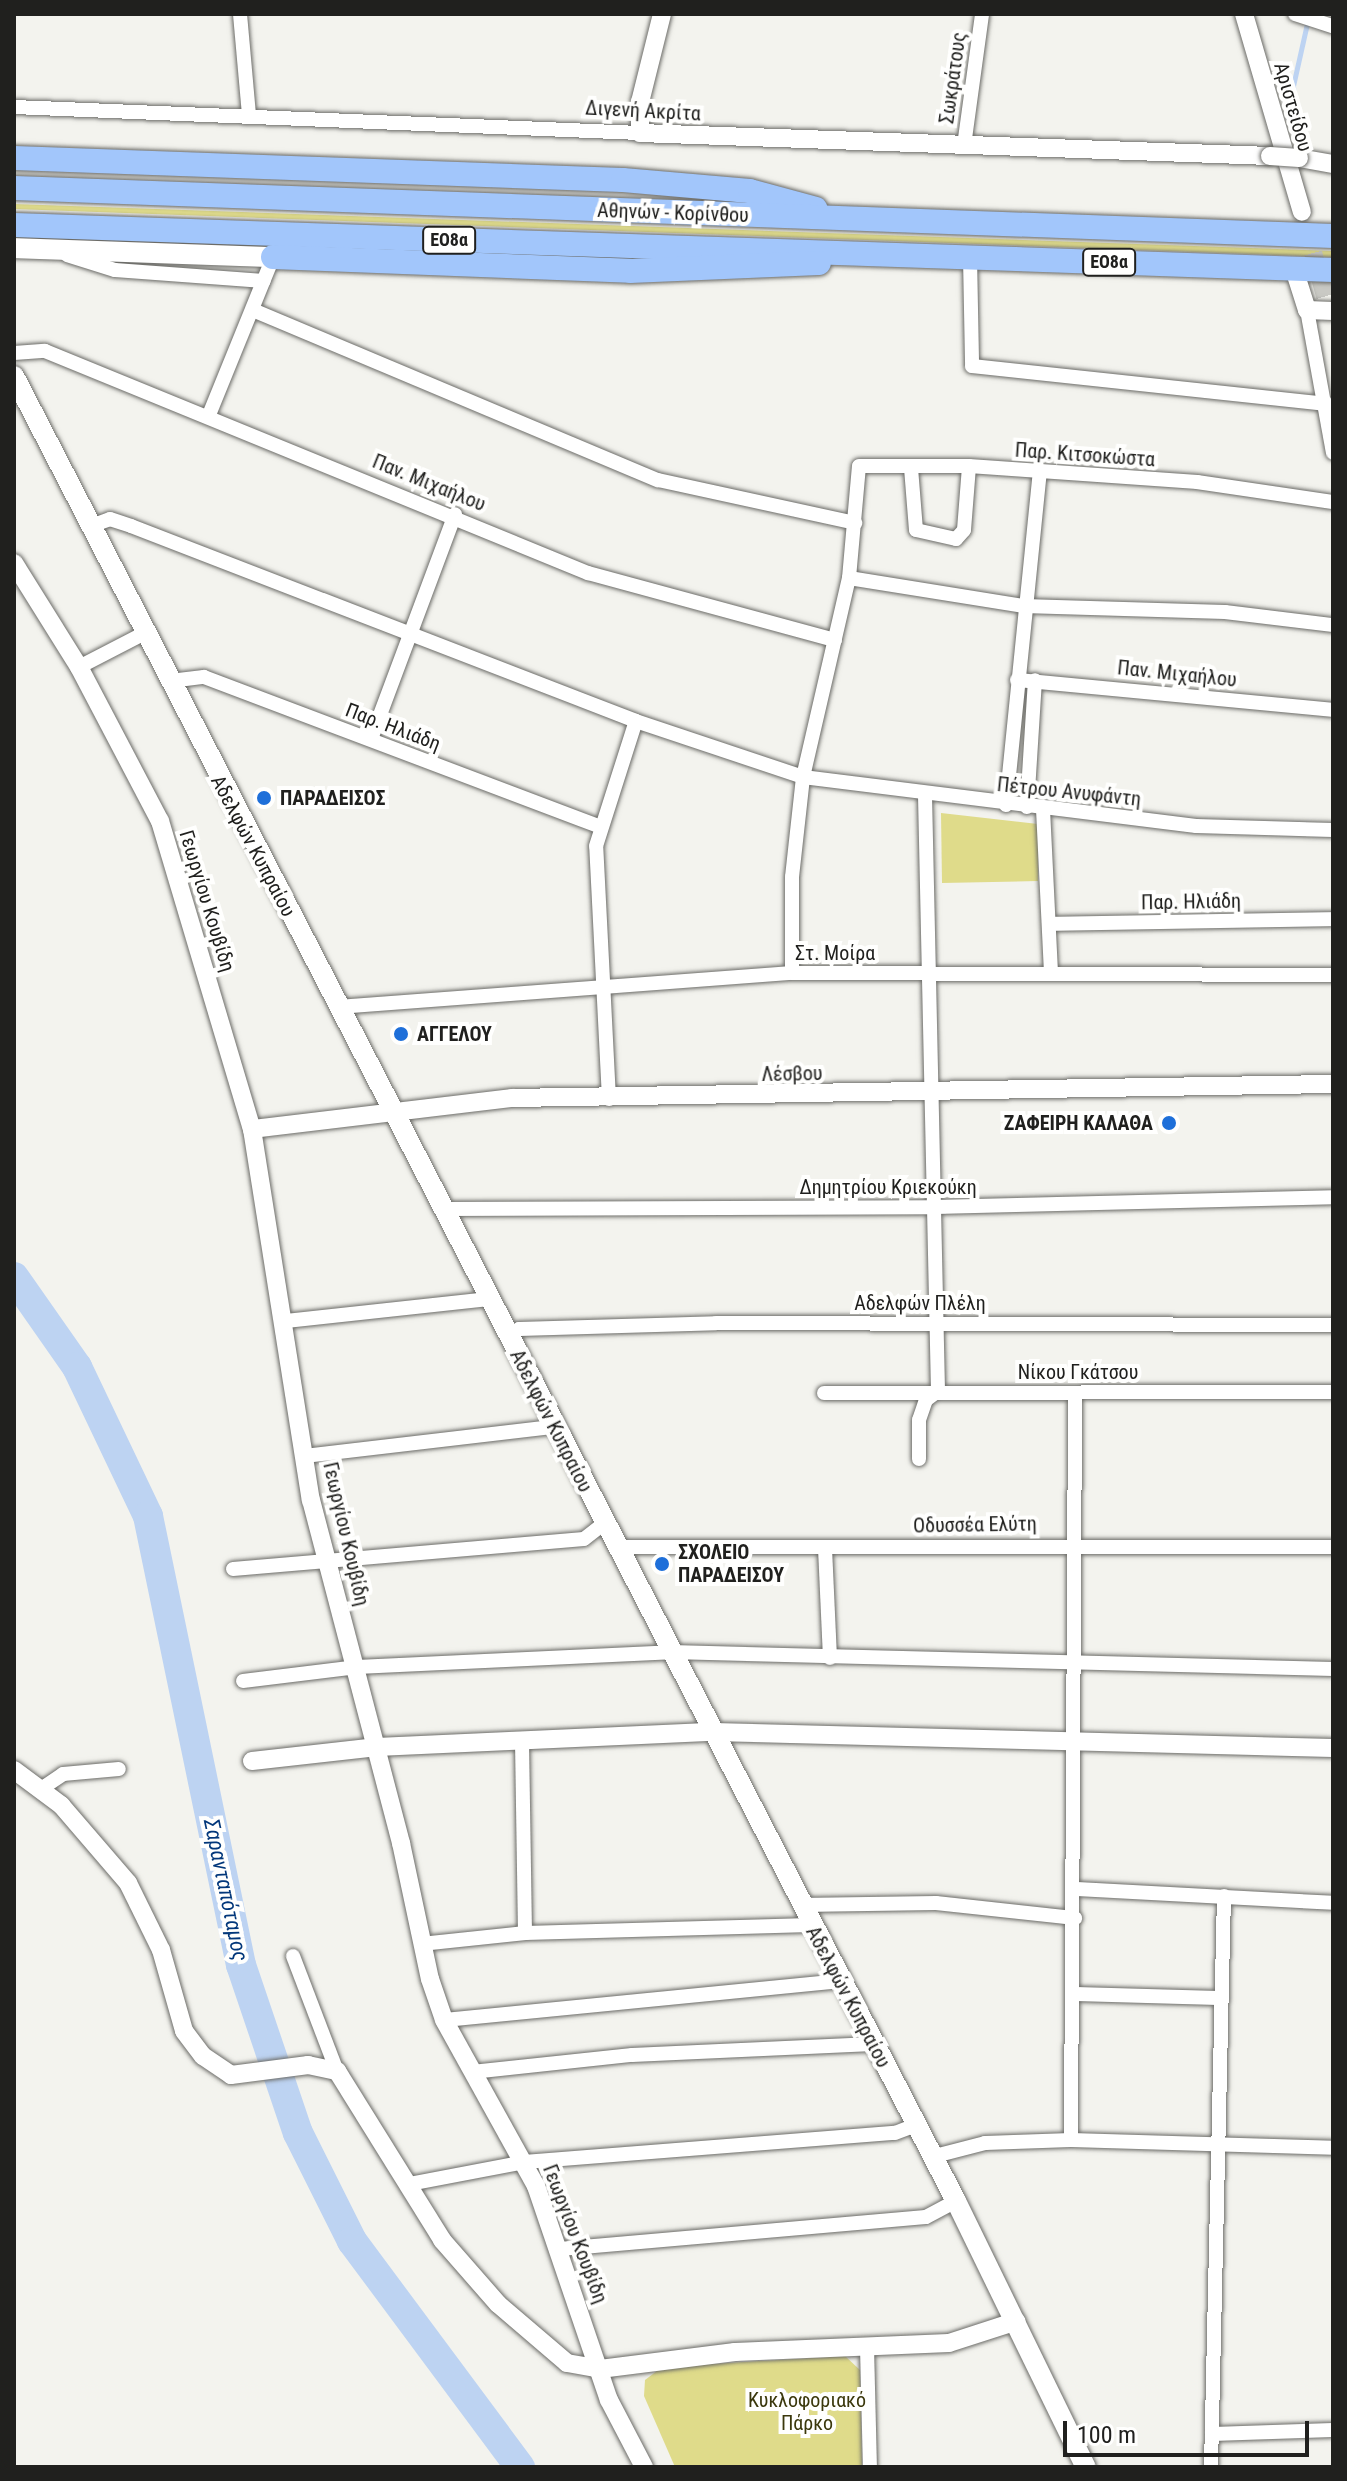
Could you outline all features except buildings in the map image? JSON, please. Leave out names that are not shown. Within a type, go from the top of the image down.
[{"type":"highway","points":[[14,158],[623,180],[750,191],[860,220]]},
{"type":"highway","name":"Αθηνών - Κορίνθου","points":[[14,188],[1333,236]]},
{"type":"highway","name":"Αθηνών - Κορίνθου","points":[[16,243],[884,254],[1333,270]]},
{"type":"highway","points":[[273,257],[630,271],[785,268],[884,254]]},
{"type":"main road","points":[[16,243],[53,249],[273,257]]},
{"type":"main road","name":"Αδελφών Κυπραίου","points":[[14,376],[508,1336],[551,1427],[617,1547],[839,1981],[956,2201],[1086,2467]]},
{"type":"street","points":[[240,14],[249,115]]},
{"type":"street","points":[[640,133],[640,102],[662,14]]},
{"type":"street","name":"Σωκράτους","points":[[964,146],[982,14]]},
{"type":"street","name":"Αριστείδου","points":[[1244,14],[1302,212]]},
{"type":"street","points":[[1295,14],[1328,25]]},
{"type":"street","name":"Διγενή Ακρίτα","points":[[14,107],[1270,156],[1333,164]]},
{"type":"street","points":[[53,249],[115,270],[264,281]]},
{"type":"street","points":[[209,415],[255,311],[273,257]]},
{"type":"street","points":[[970,257],[972,366],[1327,404]]},
{"type":"street","points":[[1294,269],[1307,310],[1327,404],[1333,453]]},
{"type":"street","points":[[1307,310],[1332,319]]},
{"type":"street","points":[[255,311],[658,480],[855,523],[849,578],[803,777],[792,877],[792,973]]},
{"type":"street","name":"Παν. Μιχαήλου","points":[[14,353],[45,351],[627,586],[835,640]]},
{"type":"street","name":"Παρ. Κιτσοκώστα","points":[[855,523],[859,466],[969,466],[1197,482],[1333,502]]},
{"type":"street","points":[[911,468],[916,530],[956,539],[964,530],[969,466]]},
{"type":"street","points":[[1006,805],[1023,606],[1040,472]]},
{"type":"street","points":[[371,739],[408,631],[455,514]]},
{"type":"street","name":"Πέτρου Ανυφάντη","points":[[91,526],[110,519],[131,526],[636,721],[803,777],[925,795],[1196,826],[1333,830]]},
{"type":"street","name":"Γεωργίου Κουβίδη","points":[[14,563],[79,667],[160,821],[252,1129],[286,1321],[305,1456],[327,1558],[377,1747],[421,1944],[444,2020],[524,2162],[560,2249],[600,2369],[644,2467]]},
{"type":"street","points":[[849,578],[1023,606],[1225,612],[1333,625]]},
{"type":"street","points":[[79,667],[145,633]]},
{"type":"street","name":"Παρ. Ηλιάδη","points":[[170,681],[204,677],[600,827]]},
{"type":"street","name":"Παν. Μιχαήλου","points":[[1017,680],[1333,710]]},
{"type":"street","points":[[1027,807],[1035,680]]},
{"type":"street","points":[[609,1099],[600,827],[636,721]]},
{"type":"street","points":[[919,1459],[919,1420],[926,1400],[938,1391],[933,1322],[931,973],[925,795]]},
{"type":"street","points":[[1043,809],[1051,972]]},
{"type":"street","name":"Παρ. Ηλιάδη","points":[[1049,924],[1333,919]]},
{"type":"street","name":"Στ. Μοίρα","points":[[338,1007],[792,973],[1333,975]]},
{"type":"street","name":"Λέσβου","points":[[252,1129],[391,1109],[512,1098],[932,1094],[1333,1084]]},
{"type":"street","name":"Δημητρίου Κριεκούκη","points":[[443,1209],[934,1207],[1333,1197]]},
{"type":"street","points":[[286,1321],[489,1299]]},
{"type":"street","name":"Αδελφών Πλέλη","points":[[508,1336],[519,1329],[701,1323],[1333,1325]]},
{"type":"street","name":"Νίκου Γκάτσου","points":[[824,1393],[1333,1392]]},
{"type":"street","points":[[1071,2140],[1078,1743],[1079,1550],[1075,1393]]},
{"type":"street","points":[[305,1456],[551,1427]]},
{"type":"street","points":[[233,1569],[327,1558],[584,1539],[603,1524]]},
{"type":"street","name":"Οδυσσέα Ελύτη","points":[[617,1547],[825,1548],[1059,1543],[1079,1550],[1333,1547]]},
{"type":"street","points":[[825,1548],[830,1658]]},
{"type":"street","points":[[243,1681],[357,1667],[671,1652],[1077,1665],[1333,1669]]},
{"type":"street","points":[[252,1761],[377,1747],[713,1732],[1333,1748]]},
{"type":"street","points":[[522,1742],[525,1933]]},
{"type":"street","points":[[41,1789],[63,1774],[119,1769]]},
{"type":"street","points":[[14,1770],[41,1789],[97,1842],[128,1883],[161,1950],[188,2040],[231,2075],[299,2066],[337,2071]]},
{"type":"street","points":[[1077,1889],[1333,1903]]},
{"type":"street","points":[[1211,2467],[1224,1896]]},
{"type":"street","points":[[800,1905],[936,1903],[1075,1918]]},
{"type":"street","points":[[421,1944],[525,1933],[811,1925]]},
{"type":"street","points":[[293,1956],[337,2071],[442,2240],[498,2304],[553,2354],[583,2369],[600,2369],[735,2352],[949,2343],[1017,2321]]},
{"type":"street","points":[[444,2020],[839,1981]]},
{"type":"street","points":[[1074,1994],[1220,1998]]},
{"type":"street","points":[[472,2072],[632,2055],[873,2044]]},
{"type":"street","points":[[409,2184],[524,2162],[895,2133],[916,2125]]},
{"type":"street","points":[[931,2157],[985,2143],[1071,2140],[1333,2148]]},
{"type":"street","points":[[560,2249],[926,2217],[956,2201]]},
{"type":"street","points":[[867,2347],[870,2467]]},
{"type":"street","points":[[1212,2434],[1333,2430]]},
{"type":"green space","points":[[14,204],[1333,251],[1333,257],[14,209]]},
{"type":"green space","points":[[941,813],[1038,824],[1038,881],[942,883]]},
{"type":"green space","name":"Κυκλοφοριακό Πάρκο","points":[[845,2356],[860,2370],[862,2467],[675,2467],[644,2396],[645,2380],[662,2367]]},
{"type":"waterway","points":[[1298,128],[1293,86],[1308,19]]},
{"type":"waterway","name":"Σαρανταπόταμος","points":[[14,1277],[77,1367],[148,1516],[241,1965],[298,2133],[352,2241],[520,2467]]},
{"type":"tunnel","points":[[1306,227],[1331,318]]},
{"type":"place","name":"ΠΑΡΑΔΕΙΣΟΣ","points":[[264,798]]},
{"type":"place","name":"ΑΓΓΕΛΟΥ","points":[[401,1034]]},
{"type":"place","name":"ΖΑΦΕΙΡΗ ΚΑΛΑΘΑ","points":[[1169,1123]]},
{"type":"place","name":"ΣΧΟΛΕΙΟ ΠΑΡΑΔΕΙΣΟΥ","points":[[662,1564]]}]
